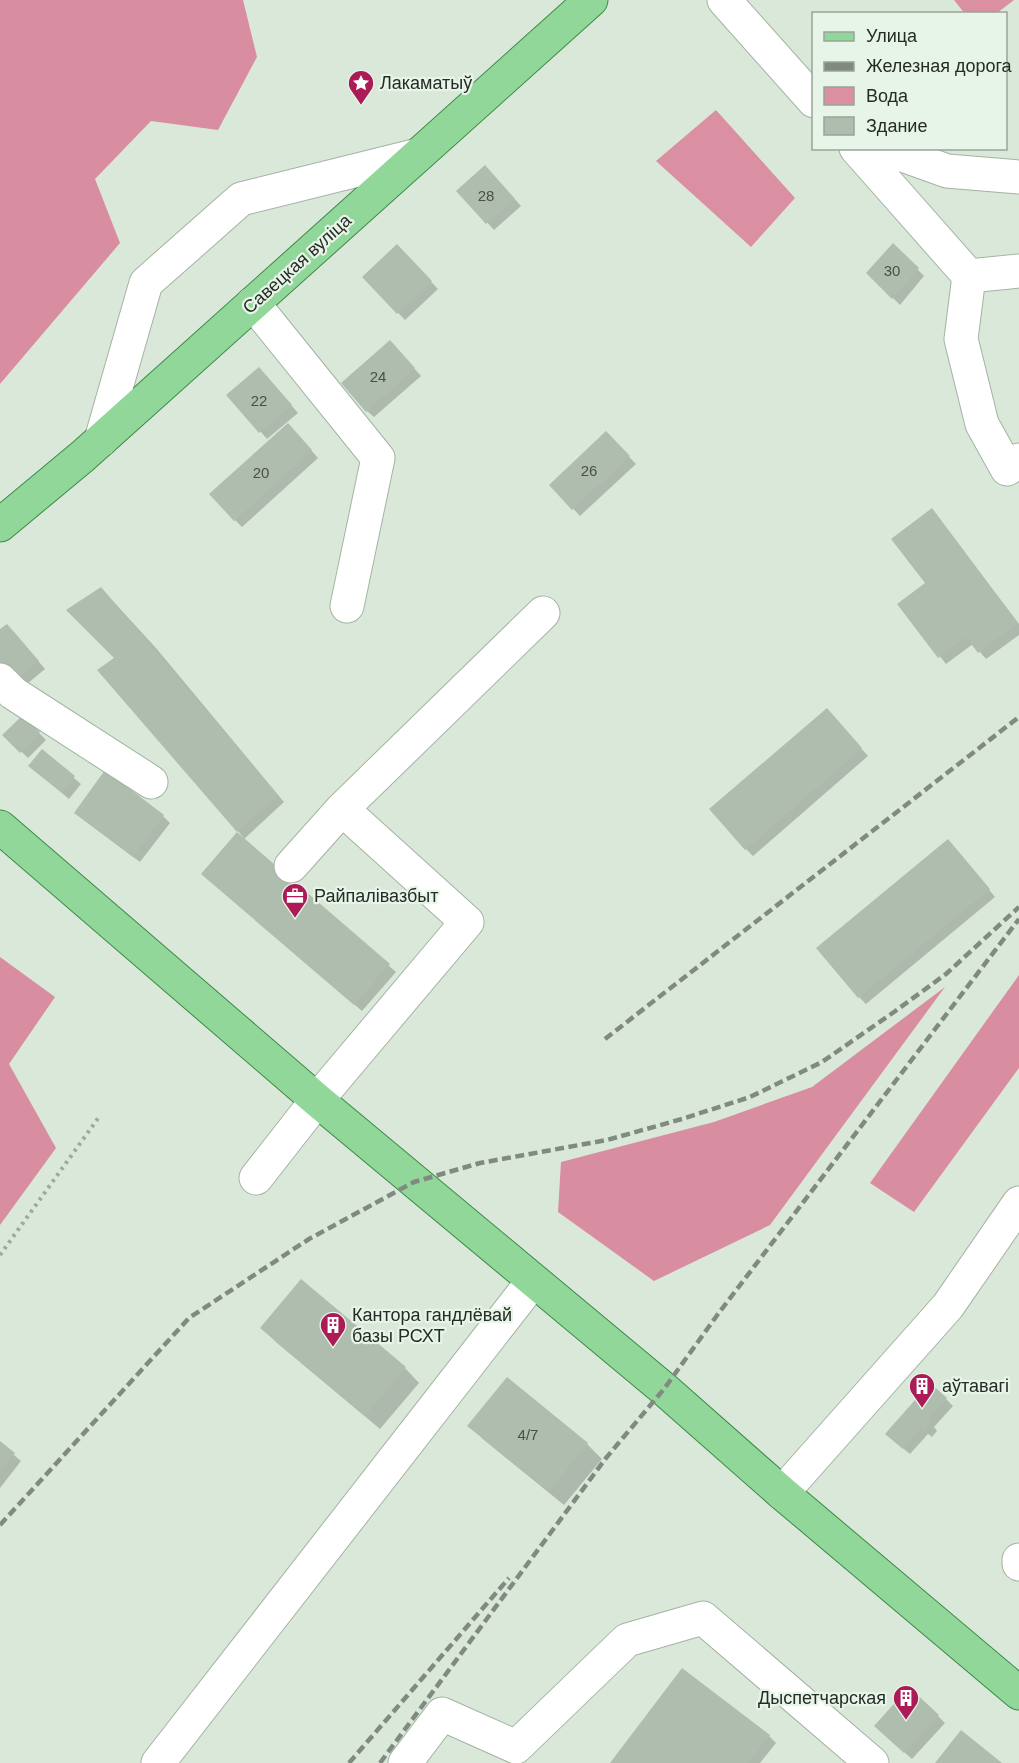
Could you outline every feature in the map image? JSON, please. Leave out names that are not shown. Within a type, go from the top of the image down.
[{"type":"main road","name":"Савецкая вуліца","points":[[0,525],[101,440],[591,0]]},
{"type":"main road","points":[[0,827],[317,1100],[664,1389],[1019,1693]]},
{"type":"lane","points":[[724,0],[812,100]]},
{"type":"lane","points":[[858,150],[969,276],[961,339],[982,424],[1007,469],[1019,460]]},
{"type":"lane","points":[[888,150],[947,171],[1019,177]]},
{"type":"lane","points":[[101,440],[146,283],[241,199],[418,155]]},
{"type":"lane","points":[[969,276],[1019,271]]},
{"type":"lane","points":[[253,303],[378,458],[347,606]]},
{"type":"lane","points":[[291,866],[342,809],[543,613]]},
{"type":"lane","points":[[0,680],[13,693],[151,782]]},
{"type":"lane","points":[[256,1178],[317,1100],[467,922],[342,809]]},
{"type":"lane","points":[[782,1492],[948,1306],[1019,1203]]},
{"type":"lane","points":[[158,1763],[533,1281]]},
{"type":"lane","points":[[405,1763],[442,1714],[516,1747],[627,1640],[703,1618],[872,1763]]},
{"type":"path","points":[[0,1255],[99,1117]]},
{"type":"shaded area","points":[[0,0],[243,0],[257,57],[218,130],[151,121],[95,179],[120,243],[0,384]]},
{"type":"shaded area","points":[[0,957],[55,997],[9,1064],[56,1148],[0,1225]]},
{"type":"shaded area","points":[[1019,975],[1019,1068],[914,1212],[870,1183]]},
{"type":"shaded area","points":[[945,987],[770,1225],[654,1281],[558,1212],[561,1162],[714,1122],[812,1087]]},
{"type":"water","points":[[954,0],[1014,0],[998,12],[963,12]]},
{"type":"water","points":[[716,110],[795,198],[751,247],[656,161]]},
{"type":"building","points":[[485,165],[515,199],[486,224],[456,191]]},
{"type":"building","points":[[893,243],[919,268],[892,299],[866,273]]},
{"type":"building","points":[[397,244],[432,281],[397,314],[362,277]]},
{"type":"building","points":[[390,340],[415,368],[366,412],[341,383]]},
{"type":"building","points":[[259,367],[292,405],[259,433],[226,395]]},
{"type":"building","points":[[288,423],[312,450],[234,521],[209,494]]},
{"type":"building","points":[[606,431],[630,456],[572,510],[549,485]]},
{"type":"building","points":[[932,508],[1018,623],[978,653],[966,637],[938,658],[897,604],[925,583],[891,539]]},
{"type":"building","points":[[101,587],[278,795],[237,832],[97,670],[114,658],[66,610]]},
{"type":"building","points":[[7,624],[39,661],[12,683],[0,669],[0,629]]},
{"type":"building","points":[[827,708],[862,748],[745,850],[709,809]]},
{"type":"building","points":[[23,715],[40,732],[20,753],[2,735]]},
{"type":"building","points":[[42,749],[75,776],[62,793],[28,766]]},
{"type":"building","points":[[105,770],[164,815],[133,857],[74,813]]},
{"type":"building","name":"Райпалівазбыт","points":[[237,832],[390,964],[354,1005],[201,874]]},
{"type":"building","points":[[948,839],[990,889],[858,998],[816,948]]},
{"type":"building","name":"Кантора гандлёвай базы РСХТ","points":[[301,1279],[406,1367],[365,1416],[260,1328]]},
{"type":"building","points":[[507,1377],[588,1443],[549,1491],[467,1426]]},
{"type":"building","name":"аўтавагі","points":[[930,1383],[947,1398],[928,1420],[931,1423],[924,1431],[921,1428],[903,1449],[885,1434]]},
{"type":"building","points":[[0,1441],[15,1453],[0,1472]]},
{"type":"building","points":[[682,1668],[770,1735],[748,1763],[610,1763]]},
{"type":"building","name":"Дыспетчарская","points":[[909,1687],[939,1715],[904,1753],[874,1726]]},
{"type":"building","points":[[961,1730],[1002,1763],[935,1763]]},
{"type":"railway","points":[[605,1039],[1019,717]]},
{"type":"railway","points":[[0,1525],[189,1318],[309,1239],[414,1182],[480,1163],[607,1140],[750,1097],[822,1062],[894,1012],[946,974],[1019,907]]},
{"type":"railway","points":[[380,1763],[606,1458],[664,1389],[718,1314],[1019,919]]},
{"type":"railway","points":[[349,1763],[509,1578]]},
{"type":"place","name":"Лакаматыў","points":[[361,106]]},
{"type":"place","name":"Райпалівазбыт","points":[[295,919]]},
{"type":"place","name":"Кантора гандлёвай базы РСХТ","points":[[333,1348]]},
{"type":"place","name":"аўтавагі","points":[[922,1409]]},
{"type":"place","name":"Дыспетчарская","points":[[906,1721]]}]
